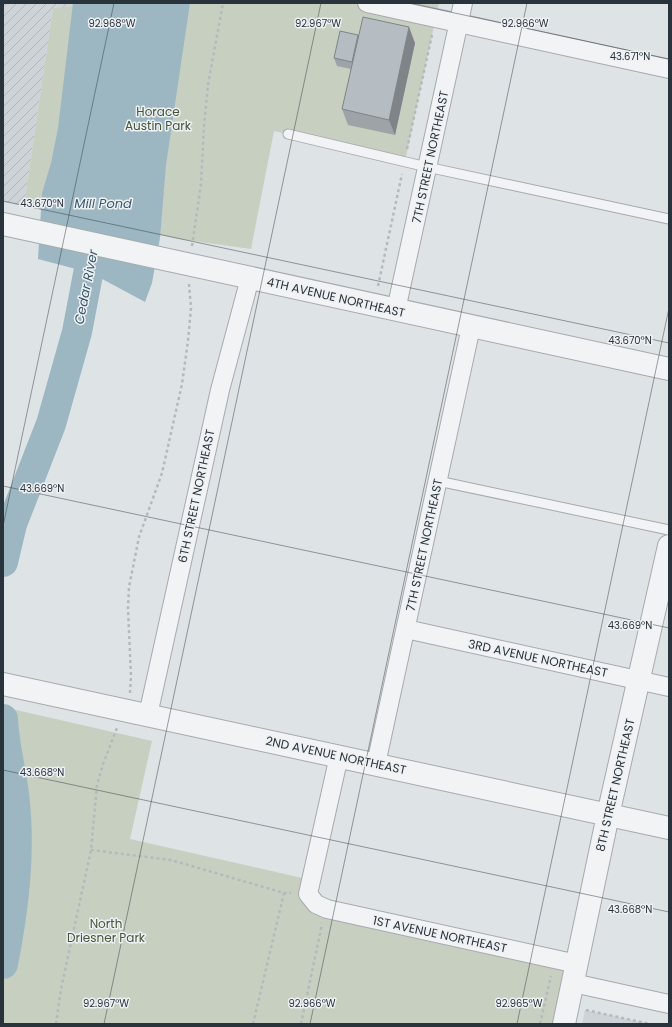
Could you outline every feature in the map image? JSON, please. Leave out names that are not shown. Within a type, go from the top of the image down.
[{"type":"street","points":[[367,3],[669,69]]},
{"type":"street","name":"7TH STREET NORTHEAST","points":[[396,310],[463,3]]},
{"type":"street","name":"4TH AVENUE NORTHEAST","points":[[6,225],[669,369]]},
{"type":"street","name":"6TH STREET NORTHEAST","points":[[148,715],[220,390],[250,278]]},
{"type":"street","name":"7TH STREET NORTHEAST","points":[[376,764],[471,327]]},
{"type":"street","name":"8TH STREET NORTHEAST","points":[[566,1015],[608,814],[669,546]]},
{"type":"street","name":"3RD AVENUE NORTHEAST","points":[[406,629],[669,687]]},
{"type":"street","name":"2ND AVENUE NORTHEAST","points":[[3,684],[669,828]]},
{"type":"street","name":"1ST AVENUE NORTHEAST","points":[[339,756],[308,894],[316,904],[327,909],[555,959],[575,973],[669,1004]]},
{"type":"lane","points":[[288,134],[428,167],[669,219]]},
{"type":"lane","points":[[438,481],[669,530]]},
{"type":"path","points":[[56,1024],[61,989],[91,850],[97,785],[103,764],[131,690],[128,609],[129,586],[139,537],[162,473],[182,384],[191,308],[186,264],[201,184],[208,85],[223,3]]},
{"type":"path","points":[[91,850],[171,860],[284,893],[253,1024]]},
{"type":"path","points":[[301,1024],[323,920],[327,909]]},
{"type":"path","points":[[540,1024],[555,959]]},
{"type":"path","points":[[545,1001],[566,1015],[650,1024]]},
{"type":"shaded area","points":[[3,3],[73,3],[72,6],[53,8],[24,206],[3,202]]},
{"type":"shaded area","points":[[585,1010],[650,1024],[582,1024]]},
{"type":"green space","name":"Horace Austin Park","points":[[73,3],[439,3],[405,161],[274,131],[251,249],[179,239],[24,206],[53,8],[72,6]]},
{"type":"green space","name":"North Driesner Park","points":[[3,707],[152,741],[130,839],[311,880],[316,904],[577,964],[564,1024],[3,1024],[3,964],[11,925],[17,855],[14,794],[4,737]]},
{"type":"water","name":"Mill Pond","points":[[73,3],[190,3],[166,165],[160,238],[152,283],[145,302],[91,273],[38,259],[42,193],[51,163],[58,128]]},
{"type":"building","points":[[363,17],[409,27],[389,120],[342,109]]},
{"type":"building","points":[[340,31],[358,35],[352,62],[334,58]]},
{"type":"waterway","name":"Cedar River","points":[[3,562],[12,524],[51,424],[77,332],[96,232]]},
{"type":"waterway","name":"Cedar River","points":[[3,719],[14,794],[17,837],[13,901],[3,964]]}]
